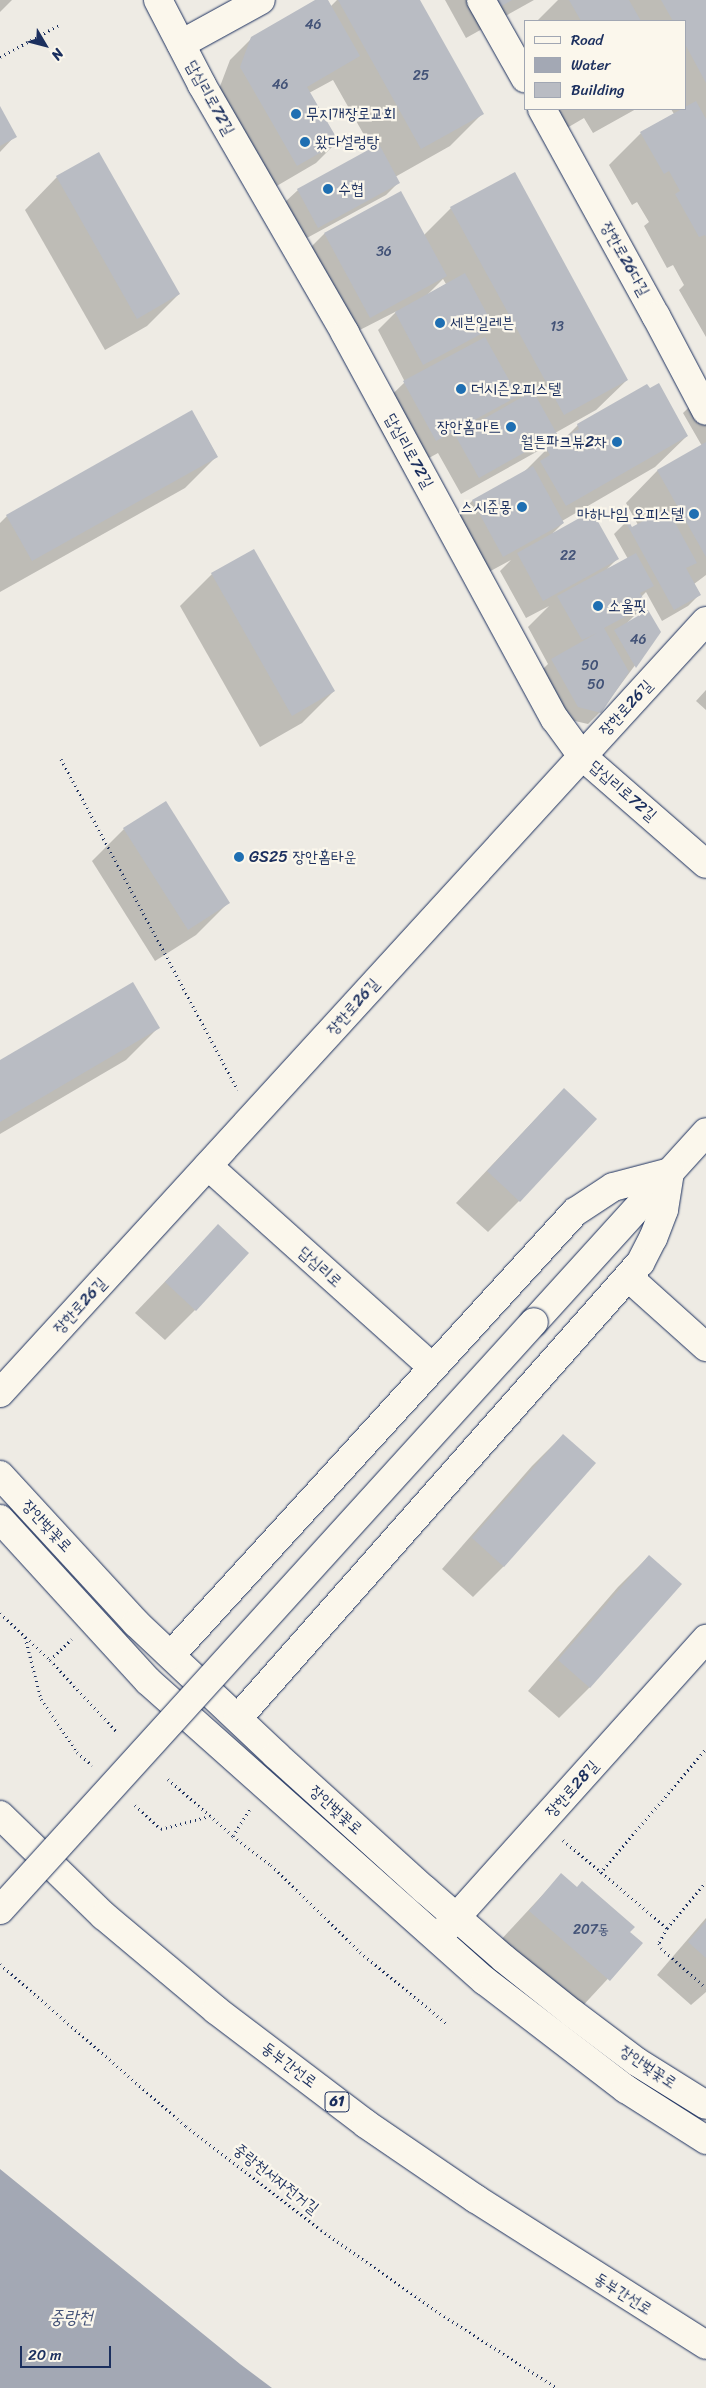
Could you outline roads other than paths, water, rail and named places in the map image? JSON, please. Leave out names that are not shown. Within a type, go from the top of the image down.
[{"type":"main road","name":"답십리로72길","points":[[158,0],[253,175],[345,333],[555,719],[582,756],[706,864]]},
{"type":"main road","points":[[181,44],[260,0]]},
{"type":"main road","points":[[482,0],[524,76]]},
{"type":"main road","name":"장한로26다길","points":[[543,110],[652,307],[706,411]]},
{"type":"main road","name":"장한로26길","points":[[0,1393],[706,621]]},
{"type":"main road","points":[[0,1910],[706,1132]]},
{"type":"main road","name":"답십리로","points":[[208,1166],[432,1367]]},
{"type":"main road","points":[[238,1718],[640,1263],[664,1210],[670,1172]]},
{"type":"main road","points":[[171,1655],[432,1367],[580,1208],[613,1187],[670,1172]]},
{"type":"main road","points":[[628,1276],[706,1347]]},
{"type":"main road","name":"장안벚꽃로","points":[[0,1475],[136,1623],[456,1918],[572,2014],[638,2062],[706,2105]]},
{"type":"main road","name":"장안벚꽃로","points":[[0,1519],[148,1681],[437,1939],[485,1981],[556,2037],[626,2088],[706,2140]]},
{"type":"main road","name":"장한로28길","points":[[437,1939],[706,1639]]},
{"type":"main road","name":"동부간선로","points":[[0,1815],[104,1916],[209,2004],[366,2124],[476,2199],[706,2345]]},
{"type":"water","name":"중랑천","points":[[0,2169],[240,2364],[272,2388],[0,2388]]},
{"type":"place","name":"무지개장로교회","points":[[296,114]]},
{"type":"place","name":"왔다설렁탕","points":[[305,142]]},
{"type":"place","name":"수협","points":[[328,189]]},
{"type":"place","name":"세븐일레븐","points":[[440,323]]},
{"type":"place","name":"더시즌오피스텔","points":[[461,389]]},
{"type":"place","name":"장안홈마트","points":[[511,427]]},
{"type":"place","name":"월튼파크뷰2차","points":[[617,442]]},
{"type":"place","name":"스시준몽","points":[[522,507]]},
{"type":"place","name":"마하나임 오피스텔","points":[[694,514]]},
{"type":"place","name":"소울핏","points":[[598,606]]},
{"type":"place","name":"GS25 장안홈타운","points":[[239,857]]}]
